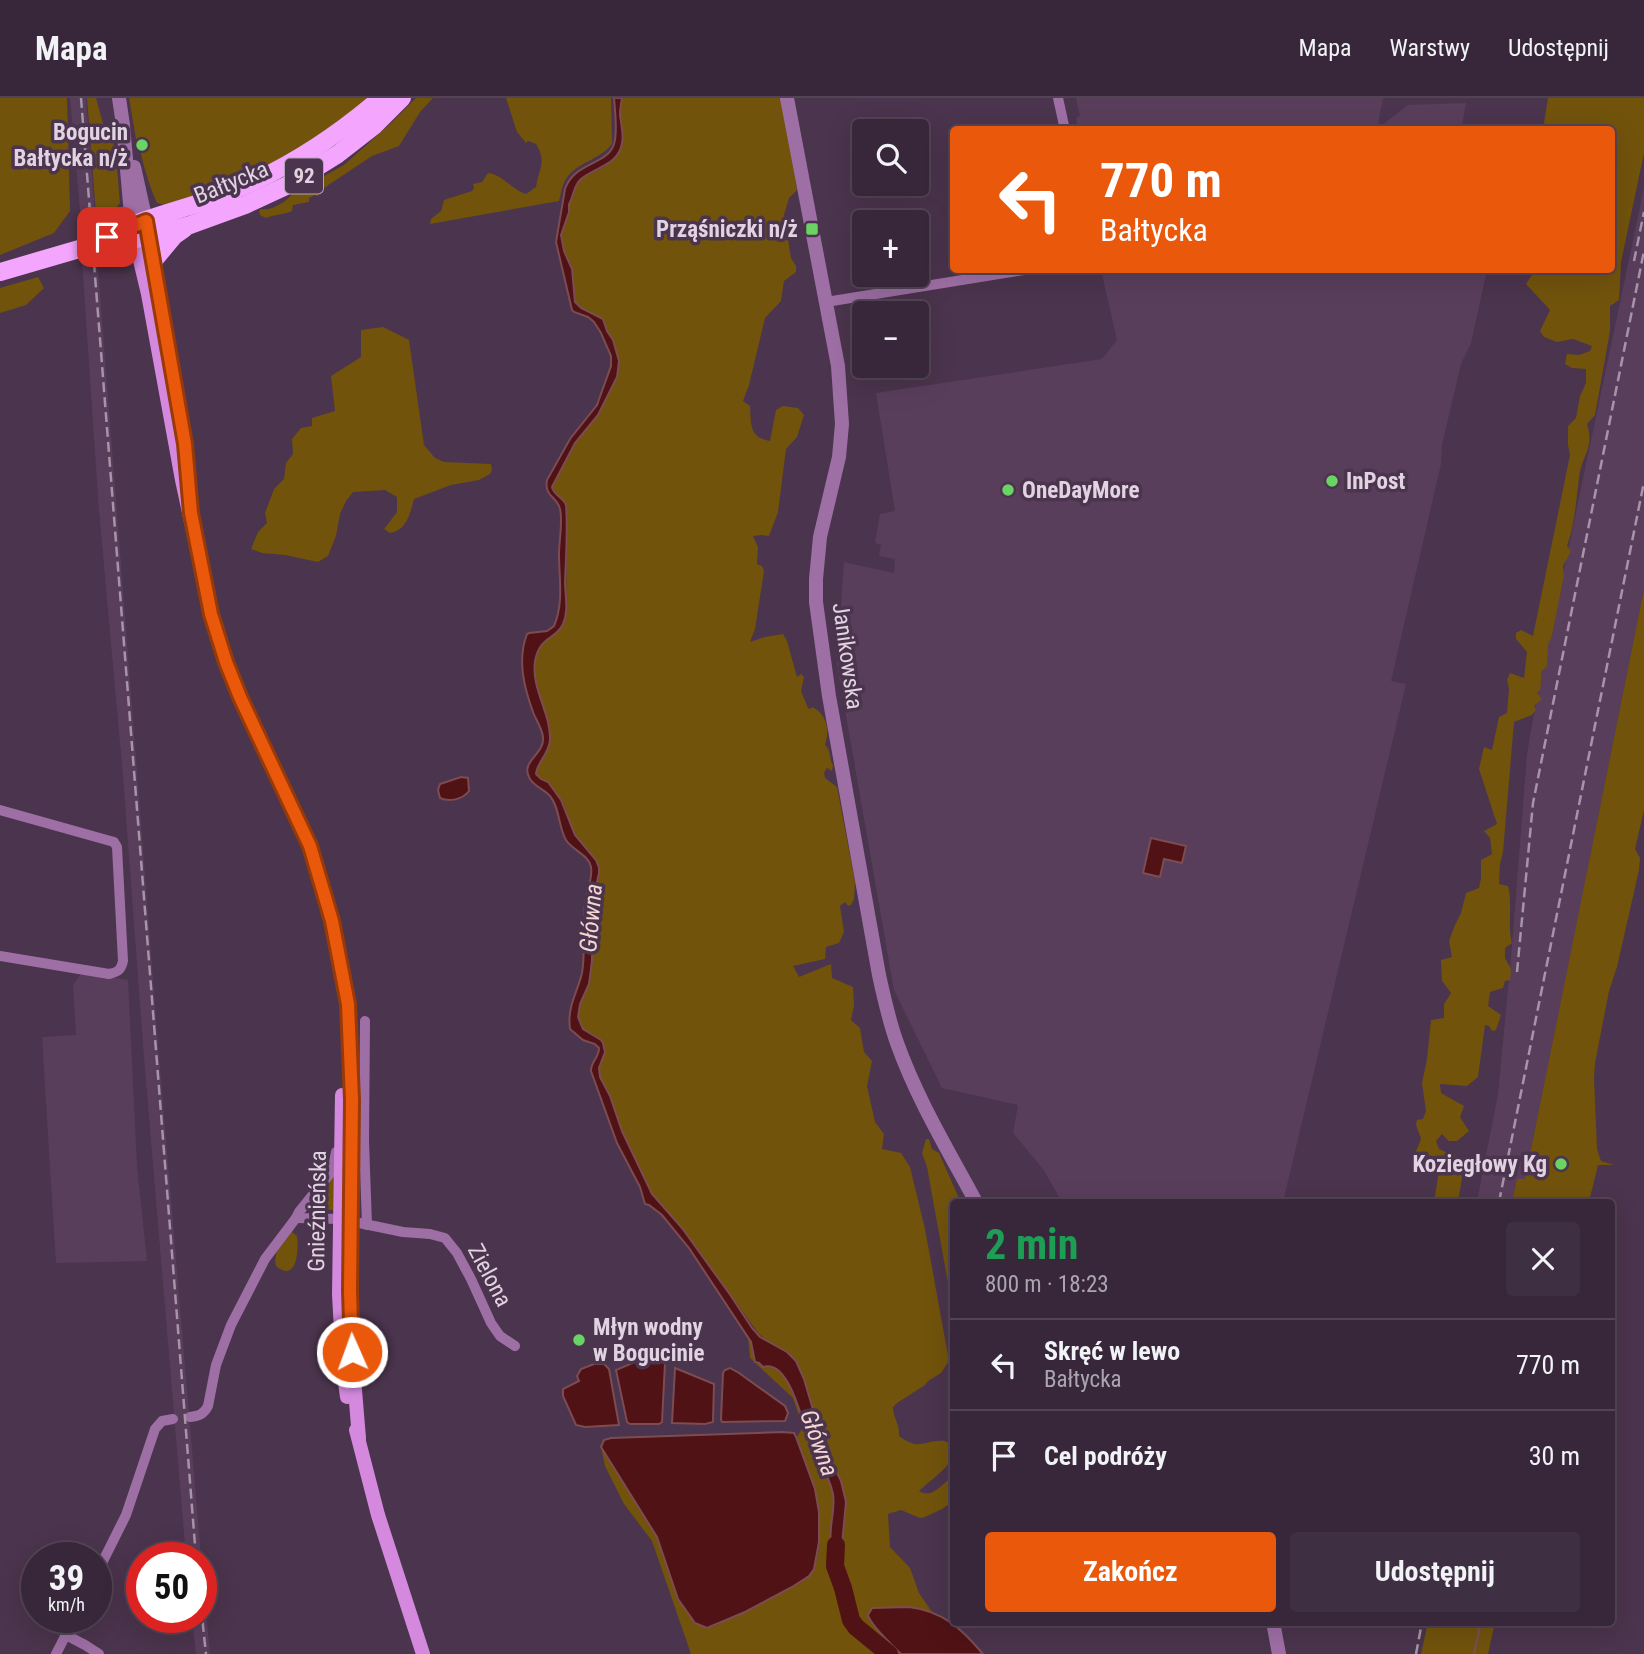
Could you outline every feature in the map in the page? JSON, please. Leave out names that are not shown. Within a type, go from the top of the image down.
[{"type":"main road","name":"Bałtycka","points":[[141,231],[291,163],[329,139],[381,98]]},
{"type":"main road","name":"Bałtycka","points":[[0,272],[93,245],[116,232],[190,225],[255,201],[308,174],[358,139],[402,98]]},
{"type":"main road","points":[[154,260],[174,236],[190,225]]},
{"type":"main road","name":"Gnieźnieńska","points":[[141,231],[154,260],[185,444],[191,513]]},
{"type":"main road","name":"Gnieźnieńska","points":[[141,231],[148,295],[183,480],[219,639],[240,697],[310,846],[332,921],[348,1004],[351,1052],[345,1220],[339,1294],[343,1367],[350,1410],[378,1515],[423,1654]]},
{"type":"main road","name":"Gnieźnieńska","points":[[343,982],[341,1129],[345,1220]]},
{"type":"street","name":"Gnieźnieńska","points":[[119,98],[141,231]]},
{"type":"street","name":"Janikowska","points":[[787,98],[838,366],[842,424],[839,457],[820,537],[816,570],[817,613],[825,670],[879,975],[890,1020],[916,1088],[974,1199]]},
{"type":"street","points":[[1058,98],[1064,126]]},
{"type":"street","points":[[826,302],[1005,273]]},
{"type":"street","points":[[0,810],[114,842],[117,847],[123,961],[117,972],[109,974],[0,956]]},
{"type":"street","points":[[365,1021],[364,1141],[367,1225]]},
{"type":"street","points":[[190,1417],[205,1412],[208,1406],[220,1353],[230,1325],[265,1259],[332,1171],[341,1129]]},
{"type":"street","name":"Zielona","points":[[296,1218],[345,1220],[445,1238],[457,1253],[491,1323],[500,1336],[515,1346]]},
{"type":"street","points":[[112,1543],[126,1515],[155,1429],[162,1421],[173,1419]]},
{"type":"street","points":[[1274,1626],[1279,1654]]},
{"type":"street","points":[[56,1654],[66,1635],[99,1654]]},
{"type":"shaded area","points":[[0,98],[67,98],[70,211],[54,233],[0,255]]},
{"type":"shaded area","points":[[70,98],[86,98],[96,227],[94,231],[82,232]]},
{"type":"shaded area","points":[[87,98],[96,98],[105,131],[114,134],[112,150],[120,203],[106,229],[94,231],[97,227]]},
{"type":"shaded area","points":[[129,98],[372,98],[353,114],[252,177],[166,205],[157,203],[151,188],[136,139]]},
{"type":"shaded area","points":[[416,98],[433,98],[420,112],[399,146],[372,156],[321,190],[318,196],[309,198],[309,202],[293,205],[292,211],[266,218],[260,215],[261,209],[278,205],[292,194],[344,165]]},
{"type":"shaded area","points":[[506,98],[611,98],[612,144],[571,173],[566,179],[559,201],[430,224],[431,219],[441,211],[444,200],[472,191],[473,184],[482,182],[488,173],[498,176],[526,194],[536,187],[541,165],[539,150],[536,144],[528,141],[526,143],[517,132]]},
{"type":"shaded area","points":[[622,98],[782,98],[797,190],[789,198],[784,215],[796,272],[784,281],[781,301],[765,318],[743,401],[750,406],[752,429],[758,437],[770,441],[776,410],[783,406],[798,408],[804,415],[797,437],[786,449],[778,512],[769,536],[753,536],[758,547],[757,564],[762,566],[764,571],[755,629],[750,642],[783,634],[797,677],[801,674],[804,677],[801,691],[808,708],[817,710],[826,723],[825,745],[833,765],[832,771],[827,768],[824,773],[825,778],[837,787],[855,882],[854,899],[851,905],[848,906],[845,902],[840,906],[844,932],[839,943],[826,947],[825,959],[793,966],[799,977],[831,964],[832,978],[853,987],[854,1006],[851,1020],[860,1028],[864,1052],[872,1061],[867,1086],[875,1122],[884,1134],[882,1149],[901,1153],[910,1167],[925,1229],[949,1361],[941,1373],[893,1407],[899,1436],[902,1438],[914,1444],[943,1441],[950,1445],[949,1463],[919,1491],[933,1492],[950,1479],[950,1504],[920,1518],[901,1510],[888,1514],[890,1547],[910,1568],[919,1593],[932,1612],[922,1609],[873,1625],[901,1654],[691,1654],[652,1541],[624,1504],[605,1466],[601,1447],[657,1537],[678,1599],[692,1620],[712,1627],[745,1612],[814,1569],[820,1535],[817,1501],[797,1437],[803,1427],[793,1398],[750,1358],[748,1337],[768,1341],[759,1334],[682,1228],[652,1194],[600,1077],[603,1043],[579,1023],[578,1009],[590,977],[591,913],[599,870],[593,856],[573,831],[562,800],[536,775],[547,749],[549,728],[536,682],[535,663],[540,647],[561,625],[566,609],[567,516],[564,501],[553,492],[552,487],[575,443],[598,415],[617,377],[619,361],[603,319],[575,302],[572,269],[561,235],[576,184],[580,179],[604,167],[621,148],[623,134],[620,113]]},
{"type":"shaded area","points":[[1076,98],[1383,98],[1378,126],[1077,126],[1076,118],[1080,116]]},
{"type":"shaded area","points":[[1548,98],[1644,98],[1644,153],[1621,262],[1619,300],[1610,306],[1610,331],[1595,415],[1587,424],[1589,446],[1580,470],[1574,521],[1567,546],[1571,551],[1563,566],[1564,575],[1548,645],[1547,666],[1542,671],[1540,690],[1537,693],[1542,699],[1534,706],[1536,710],[1532,715],[1514,722],[1499,884],[1508,886],[1509,893],[1512,943],[1505,948],[1505,958],[1511,969],[1510,980],[1505,981],[1503,988],[1490,992],[1488,1006],[1501,1015],[1496,1030],[1492,1031],[1485,1025],[1478,1077],[1467,1086],[1440,1084],[1441,1093],[1464,1106],[1460,1117],[1469,1131],[1457,1141],[1449,1141],[1442,1134],[1436,1141],[1439,1149],[1465,1160],[1458,1199],[1434,1199],[1439,1171],[1414,1161],[1412,1156],[1421,1139],[1417,1120],[1423,1119],[1426,1111],[1422,1083],[1431,1020],[1444,1018],[1444,1004],[1451,993],[1442,981],[1441,960],[1452,957],[1449,941],[1466,893],[1479,888],[1481,860],[1492,854],[1490,838],[1484,831],[1497,824],[1479,769],[1484,747],[1492,750],[1499,717],[1507,713],[1507,680],[1510,673],[1524,678],[1527,652],[1516,639],[1516,633],[1521,630],[1533,636],[1570,455],[1568,426],[1576,418],[1580,396],[1586,383],[1586,369],[1572,368],[1565,364],[1567,354],[1579,355],[1590,351],[1592,346],[1573,339],[1557,342],[1544,337],[1540,331],[1550,310],[1526,284],[1533,273],[1615,273],[1615,126],[1543,126]]},
{"type":"shaded area","points":[[1466,103],[1462,125],[1467,126],[1381,126],[1408,105]]},
{"type":"shaded area","points":[[1644,188],[1644,589],[1525,1180],[1517,1179],[1513,1199],[1478,1199],[1498,1094],[1527,754]]},
{"type":"shaded area","points":[[97,255],[200,1542],[185,1542],[99,510],[82,260]]},
{"type":"shaded area","points":[[1102,273],[1486,273],[1471,343],[1461,364],[1442,445],[1441,464],[1391,681],[1406,684],[1284,1199],[1060,1199],[1043,1169],[1013,1133],[1018,1105],[942,1088],[894,990],[837,664],[844,562],[894,573],[895,559],[879,556],[881,545],[875,543],[880,514],[895,511],[876,393],[1102,359],[1117,340]]},
{"type":"shaded area","points":[[38,277],[44,288],[26,305],[0,313],[0,288]]},
{"type":"shaded area","points":[[383,327],[409,340],[424,445],[435,458],[444,462],[491,464],[490,474],[479,480],[451,485],[414,499],[404,525],[390,533],[384,529],[397,512],[397,497],[385,490],[353,492],[340,514],[336,536],[328,556],[318,562],[251,549],[258,532],[267,523],[265,513],[274,489],[284,479],[286,463],[293,454],[292,439],[301,428],[312,426],[312,418],[335,411],[331,376],[361,357],[361,330]]},
{"type":"shaded area","points":[[1644,589],[1644,810],[1635,849],[1640,858],[1639,870],[1609,991],[1594,1078],[1597,1149],[1601,1161],[1614,1165],[1598,1165],[1590,1199],[1513,1199],[1517,1179],[1525,1179]]},
{"type":"shaded area","points":[[84,973],[128,980],[137,1166],[147,1261],[56,1263],[42,1037],[76,1035],[73,985]]},
{"type":"shaded area","points":[[926,1139],[929,1139],[932,1149],[939,1153],[958,1196],[958,1199],[950,1199],[950,1294],[927,1167],[922,1153]]},
{"type":"shaded area","points":[[334,1175],[334,1210],[309,1209],[308,1208]]},
{"type":"shaded area","points":[[292,1232],[297,1236],[298,1249],[295,1263],[288,1271],[276,1266],[275,1261],[277,1251]]},
{"type":"shaded area","points":[[1427,1626],[1494,1626],[1488,1654],[1421,1654]]},
{"type":"shaded area","points":[[194,1633],[208,1633],[210,1654],[196,1654]]},
{"type":"water","points":[[614,98],[622,98],[620,115],[623,136],[620,150],[611,161],[578,182],[561,235],[572,269],[575,302],[603,319],[619,361],[617,377],[598,415],[575,443],[552,487],[566,505],[566,608],[560,629],[540,646],[535,661],[536,681],[548,720],[550,740],[536,774],[548,782],[561,800],[575,835],[596,860],[599,868],[592,904],[592,961],[589,984],[580,1004],[578,1017],[583,1029],[603,1043],[605,1052],[599,1068],[600,1077],[652,1194],[682,1228],[752,1328],[760,1337],[787,1352],[796,1361],[824,1447],[841,1481],[846,1502],[840,1566],[830,1565],[834,1502],[831,1487],[787,1381],[772,1367],[763,1367],[755,1362],[751,1342],[689,1248],[662,1215],[645,1204],[640,1187],[617,1143],[591,1071],[599,1048],[570,1029],[571,1007],[582,973],[584,912],[591,867],[587,859],[566,840],[553,801],[532,782],[527,773],[543,743],[543,737],[530,703],[522,654],[527,634],[547,631],[554,626],[560,599],[561,514],[547,490],[547,480],[570,439],[597,405],[611,366],[611,356],[594,322],[572,310],[556,242],[569,180],[583,168],[605,156],[614,144]]},
{"type":"water","points":[[461,777],[468,778],[469,791],[466,794],[455,799],[440,798],[440,784]]},
{"type":"water","points":[[1151,838],[1186,846],[1182,863],[1164,859],[1160,877],[1143,873]]},
{"type":"water","points":[[649,1356],[665,1363],[662,1422],[630,1424],[627,1422],[616,1370]]},
{"type":"water","points":[[594,1364],[604,1364],[609,1369],[619,1425],[576,1425],[563,1396],[563,1389],[579,1381],[577,1376],[581,1369]]},
{"type":"water","points":[[675,1368],[714,1384],[713,1422],[672,1423]]},
{"type":"water","points":[[730,1368],[785,1406],[788,1413],[785,1421],[722,1422],[723,1373]]},
{"type":"water","points":[[794,1433],[815,1489],[819,1512],[819,1542],[814,1569],[809,1576],[792,1587],[745,1612],[707,1628],[695,1623],[678,1599],[657,1537],[601,1447],[604,1440]]},
{"type":"water","points":[[909,1607],[942,1617],[983,1654],[901,1654],[870,1619],[868,1615],[872,1608]]},
{"type":"waterway","name":"Główna","points":[[836,1545],[835,1566],[851,1620],[889,1654]]},
{"type":"waterway","points":[[1474,1654],[1480,1626]]},
{"type":"railway","points":[[81,98],[195,1542]]},
{"type":"railway","points":[[1634,261],[1644,212]]},
{"type":"railway","points":[[1517,972],[1533,803],[1644,251]]},
{"type":"railway","points":[[1500,1199],[1644,482]]},
{"type":"railway","points":[[1416,1654],[1421,1626]]},
{"type":"railway","points":[[204,1633],[206,1654]]},
{"type":"place","name":"Bogucin Bałtycka n/ż","points":[[142,145]]},
{"type":"place","name":"Prząśniczki n/ż","points":[[812,229]]},
{"type":"place","name":"InPost","points":[[1332,481]]},
{"type":"place","name":"OneDayMore","points":[[1008,490]]},
{"type":"place","name":"Koziegłowy Kg","points":[[1561,1164]]},
{"type":"place","name":"Młyn wodny w Bogucinie","points":[[579,1340]]},
{"type":"route","points":[[107,237],[146,221],[185,444],[191,513],[211,614],[240,697],[310,846],[332,921],[349,1021],[352,1100],[352,1352]]}]
